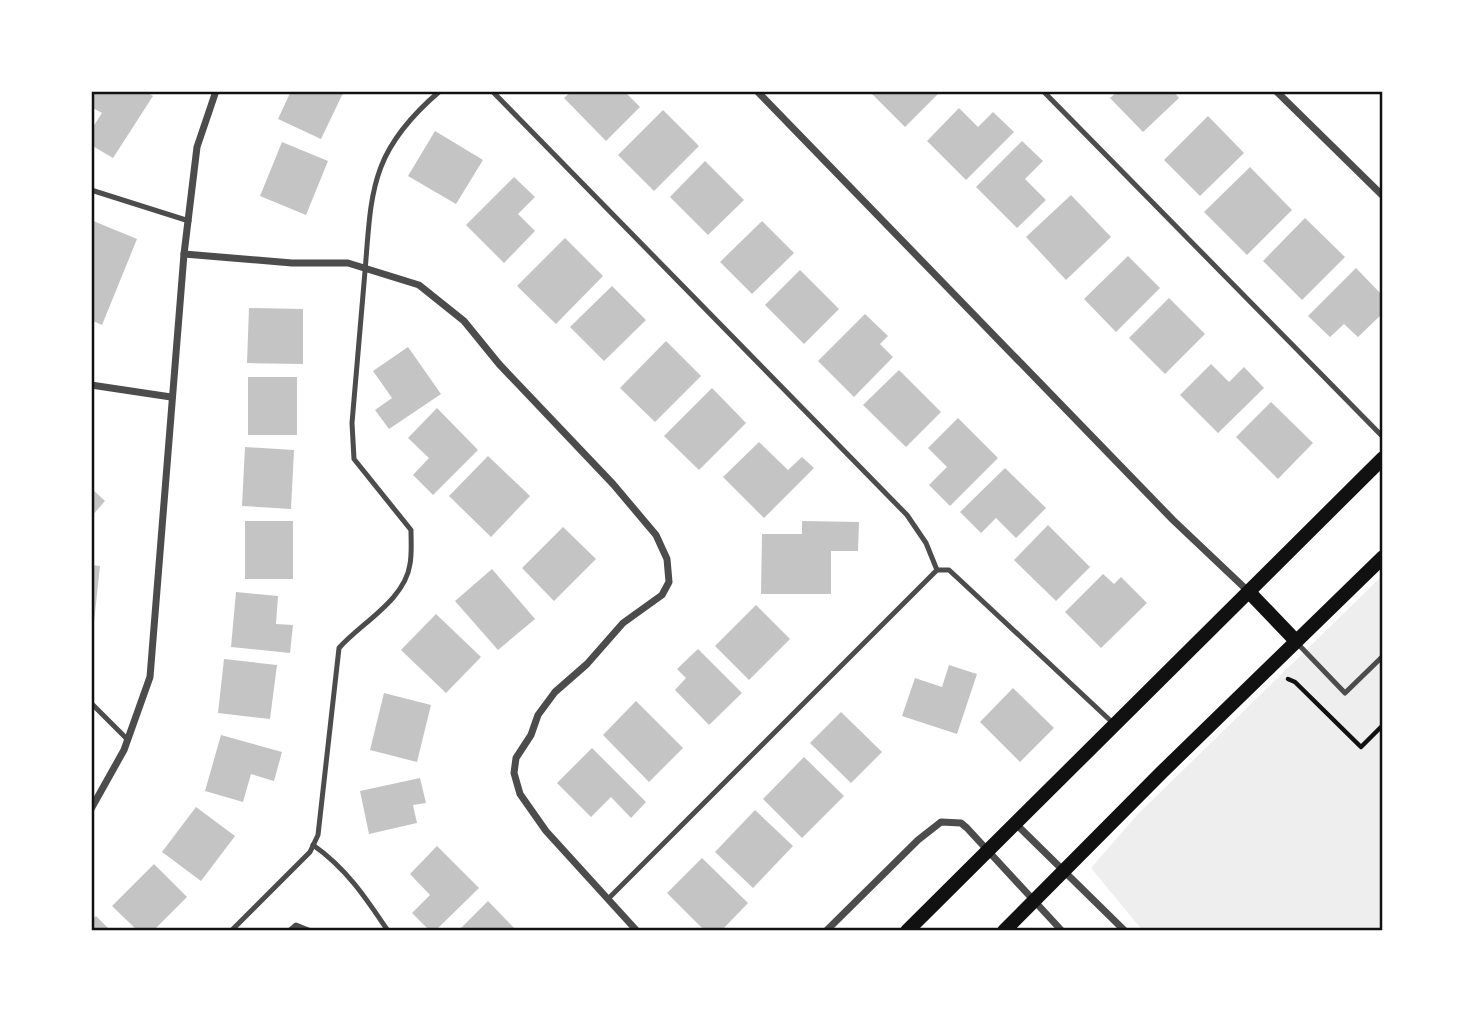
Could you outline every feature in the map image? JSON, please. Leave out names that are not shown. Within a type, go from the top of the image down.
[{"type":"main road","points":[[907,931],[1383,458]]},
{"type":"main road","points":[[1004,931],[1161,772],[1383,557]]},
{"type":"main road","points":[[1250,592],[1295,640]]},
{"type":"street","points":[[91,809],[128,740],[150,677],[157,619],[171,397],[184,254],[197,147],[216,91]]},
{"type":"street","points":[[757,91],[1173,520],[1250,592]]},
{"type":"street","points":[[1276,91],[1383,197]]},
{"type":"street","points":[[184,254],[292,263],[348,263],[419,285],[464,321],[656,535],[667,559],[669,582],[662,595],[623,623],[587,664],[555,692],[538,715],[531,735],[516,758],[514,773],[520,794],[546,831],[637,931]]},
{"type":"street","points":[[91,385],[171,397]]},
{"type":"street","points":[[826,931],[918,840],[941,822],[961,823],[1062,931]]},
{"type":"street","points":[[1016,824],[1125,931]]},
{"type":"lane","points":[[231,931],[310,852],[323,801],[339,648],[402,585],[410,566],[411,530],[354,459],[352,424],[369,203],[376,180],[401,129],[440,91]]},
{"type":"lane","points":[[492,91],[907,515],[926,542],[937,570]]},
{"type":"lane","points":[[1042,91],[1383,436]]},
{"type":"lane","points":[[91,190],[109,198],[189,221]]},
{"type":"lane","points":[[608,899],[937,570],[948,570],[962,582],[1114,724]]},
{"type":"lane","points":[[1295,640],[1345,693],[1383,656]]},
{"type":"lane","points":[[91,703],[128,740]]},
{"type":"lane","points":[[313,845],[334,860],[356,884],[388,931]]},
{"type":"lane","points":[[289,931],[296,925],[311,931]]},
{"type":"path","points":[[1288,679],[1295,682],[1361,747],[1383,726]]},
{"type":"shaded area","points":[[1383,575],[1383,931],[1143,931],[1091,868],[1137,815]]},
{"type":"building","points":[[95,91],[145,91],[153,96],[113,158],[91,145],[91,130],[102,113],[91,107]]},
{"type":"building","points":[[291,91],[344,91],[321,139],[278,119]]},
{"type":"building","points":[[572,91],[624,91],[640,107],[606,141],[564,98]]},
{"type":"building","points":[[869,91],[941,91],[905,127]]},
{"type":"building","points":[[1118,91],[1173,91],[1179,98],[1143,132],[1110,98]]},
{"type":"building","points":[[959,108],[978,127],[993,112],[1014,132],[966,180],[927,141]]},
{"type":"building","points":[[663,110],[699,146],[654,191],[618,155]]},
{"type":"building","points":[[1208,116],[1244,153],[1200,196],[1164,160]]},
{"type":"building","points":[[435,131],[483,160],[456,204],[408,176]]},
{"type":"building","points":[[1022,141],[1043,161],[1025,179],[1046,200],[1017,228],[976,187]]},
{"type":"building","points":[[282,142],[328,161],[306,215],[260,196]]},
{"type":"building","points":[[705,161],[744,200],[708,235],[670,197]]},
{"type":"building","points":[[1250,167],[1292,210],[1247,255],[1204,212]]},
{"type":"building","points":[[514,177],[535,197],[518,214],[535,231],[504,263],[466,225]]},
{"type":"building","points":[[1071,195],[1111,237],[1066,280],[1026,237]]},
{"type":"building","points":[[1305,218],[1345,257],[1302,300],[1263,261]]},
{"type":"building","points":[[91,220],[137,239],[102,325],[91,320]]},
{"type":"building","points":[[762,221],[794,253],[752,294],[720,262]]},
{"type":"building","points":[[565,238],[603,276],[556,324],[517,286]]},
{"type":"building","points":[[1128,256],[1160,288],[1116,332],[1084,299]]},
{"type":"building","points":[[1356,268],[1383,296],[1383,313],[1358,337],[1344,324],[1330,337],[1308,316]]},
{"type":"building","points":[[800,270],[839,309],[804,344],[765,305]]},
{"type":"building","points":[[612,286],[646,320],[604,361],[570,327]]},
{"type":"building","points":[[1169,298],[1205,334],[1165,374],[1129,338]]},
{"type":"building","points":[[249,308],[303,309],[303,364],[247,363]]},
{"type":"building","points":[[865,314],[888,336],[880,344],[893,357],[854,397],[818,361]]},
{"type":"building","points":[[666,341],[701,376],[655,422],[620,388]]},
{"type":"building","points":[[408,347],[441,394],[389,429],[375,410],[392,398],[373,371]]},
{"type":"building","points":[[1211,364],[1229,382],[1244,367],[1264,388],[1218,433],[1180,395]]},
{"type":"building","points":[[899,370],[941,412],[906,447],[863,405]]},
{"type":"building","points":[[248,377],[297,377],[297,435],[248,435]]},
{"type":"building","points":[[712,388],[746,423],[699,470],[664,436]]},
{"type":"building","points":[[1271,402],[1313,443],[1278,479],[1236,437]]},
{"type":"building","points":[[437,408],[478,450],[433,495],[413,475],[429,458],[408,438]]},
{"type":"building","points":[[958,418],[998,458],[950,506],[929,485],[947,467],[928,448]]},
{"type":"building","points":[[759,442],[788,470],[802,457],[814,468],[764,518],[723,477]]},
{"type":"building","points":[[245,447],[294,450],[291,509],[242,506]]},
{"type":"building","points":[[488,456],[530,496],[491,537],[449,496]]},
{"type":"building","points":[[1005,468],[1046,508],[1016,538],[996,518],[981,533],[960,512]]},
{"type":"building","points":[[91,488],[105,501],[91,517]]},
{"type":"building","points":[[245,521],[293,521],[293,579],[245,579]]},
{"type":"building","points":[[802,521],[859,522],[858,551],[831,551],[831,594],[761,594],[762,534],[802,534]]},
{"type":"building","points":[[1048,525],[1090,567],[1056,601],[1014,560]]},
{"type":"building","points":[[563,527],[596,559],[554,601],[522,568]]},
{"type":"building","points":[[91,565],[100,566],[94,622],[91,621]]},
{"type":"building","points":[[492,569],[535,619],[498,650],[455,601]]},
{"type":"building","points":[[1103,574],[1114,584],[1121,577],[1147,603],[1101,648],[1065,612]]},
{"type":"building","points":[[236,592],[278,596],[276,624],[293,625],[290,653],[231,647]]},
{"type":"building","points":[[756,605],[790,639],[749,680],[715,646]]},
{"type":"building","points":[[436,614],[481,657],[446,693],[401,650]]},
{"type":"building","points":[[698,649],[742,693],[709,725],[675,690],[686,678],[677,669]]},
{"type":"building","points":[[224,659],[277,665],[270,719],[218,713]]},
{"type":"building","points":[[949,665],[977,674],[957,734],[902,716],[915,678],[942,687]]},
{"type":"building","points":[[1013,688],[1054,728],[1020,762],[980,722]]},
{"type":"building","points":[[384,693],[431,705],[417,762],[370,750]]},
{"type":"building","points":[[636,701],[683,748],[649,782],[603,735]]},
{"type":"building","points":[[841,712],[882,752],[851,783],[810,743]]},
{"type":"building","points":[[221,735],[282,752],[274,781],[251,774],[243,802],[205,791]]},
{"type":"building","points":[[592,748],[646,802],[631,818],[611,797],[591,817],[557,783]]},
{"type":"building","points":[[804,757],[844,796],[802,838],[763,799]]},
{"type":"building","points":[[420,778],[426,803],[413,805],[417,823],[369,834],[360,791]]},
{"type":"building","points":[[196,807],[235,836],[201,881],[162,852]]},
{"type":"building","points":[[755,810],[793,846],[753,888],[715,852]]},
{"type":"building","points":[[437,846],[479,888],[435,931],[430,931],[412,913],[430,895],[410,874]]},
{"type":"building","points":[[702,858],[748,903],[721,931],[705,931],[667,893]]},
{"type":"building","points":[[154,864],[187,897],[153,931],[138,931],[112,906]]},
{"type":"building","points":[[488,901],[517,931],[458,931]]},
{"type":"building","points":[[96,916],[111,931],[91,931],[91,921]]}]
